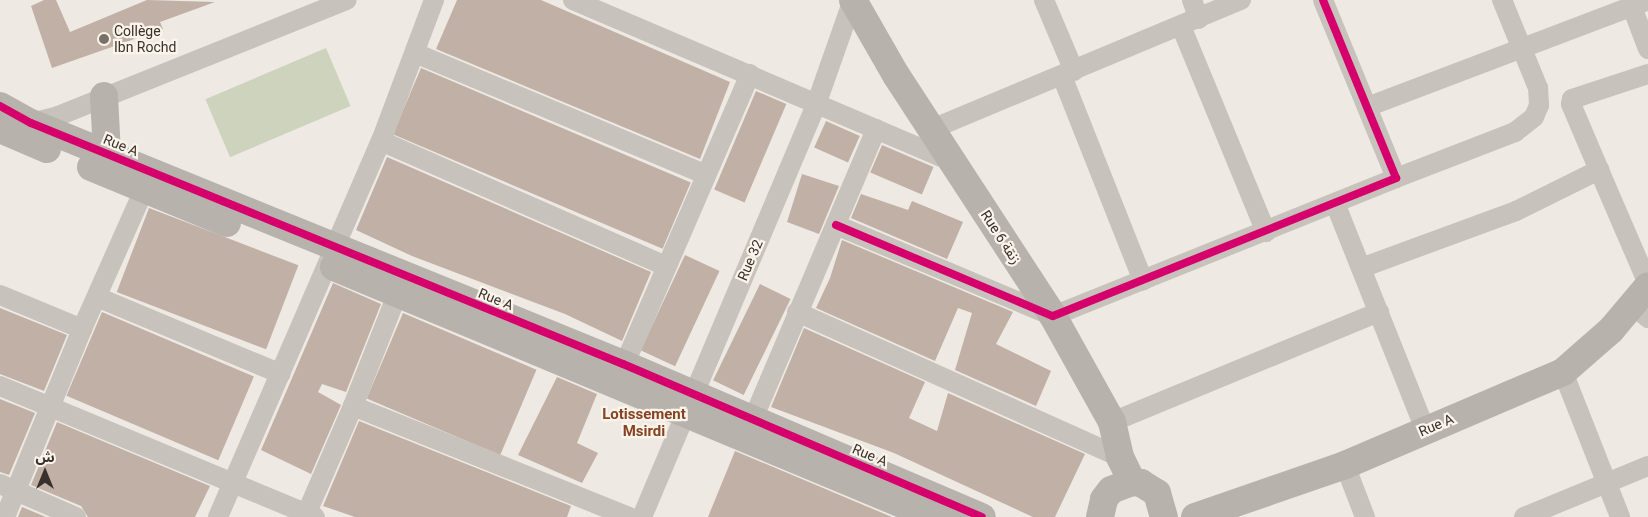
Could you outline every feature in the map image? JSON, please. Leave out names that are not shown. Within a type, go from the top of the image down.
[{"type":"street","points":[[0,128],[32,123],[347,0]]},
{"type":"street","points":[[218,517],[381,142],[434,0]]},
{"type":"street","points":[[573,0],[817,102],[952,162]]},
{"type":"street","name":"Rue 32","points":[[642,517],[817,102],[853,0]]},
{"type":"street","name":"Rue 6 زنقة","points":[[853,0],[896,75],[1053,316],[1112,422],[1120,457],[1132,482]]},
{"type":"street","points":[[1044,0],[1068,73],[1143,281]]},
{"type":"street","points":[[1192,0],[1190,22],[1266,232]]},
{"type":"street","points":[[932,129],[1241,0]]},
{"type":"street","points":[[1323,0],[1396,178]]},
{"type":"street","points":[[836,225],[1053,316],[1266,232],[1525,126],[1534,117],[1540,97],[1502,0]]},
{"type":"street","points":[[1367,107],[1520,49],[1626,5],[1648,49]]},
{"type":"street","points":[[415,53],[704,174]]},
{"type":"street","points":[[620,374],[704,174],[750,74]]},
{"type":"street","points":[[1644,298],[1599,170],[1571,104],[1572,99],[1648,74]]},
{"type":"street","points":[[104,96],[107,154]]},
{"type":"street","name":"Rue A","points":[[0,106],[32,123],[107,154],[148,180]]},
{"type":"street","name":"Rue A","points":[[0,128],[148,180],[402,283],[889,487],[982,517]]},
{"type":"street","points":[[749,428],[876,129]]},
{"type":"street","points":[[381,142],[666,266]]},
{"type":"street","points":[[1361,268],[1516,211],[1599,170]]},
{"type":"street","points":[[6,517],[9,487],[52,408],[82,329],[148,180]]},
{"type":"street","points":[[1335,203],[1425,429]]},
{"type":"street","points":[[0,386],[309,516],[402,283]]},
{"type":"street","points":[[0,295],[82,329]]},
{"type":"street","points":[[97,297],[281,374]]},
{"type":"street","name":"Rue A","points":[[1195,517],[1345,465],[1425,429],[1563,372],[1591,349],[1644,298]]},
{"type":"street","points":[[797,312],[1120,457]]},
{"type":"street","points":[[1112,422],[1379,312]]},
{"type":"street","points":[[1563,372],[1620,517]]},
{"type":"street","points":[[353,406],[629,517]]},
{"type":"street","points":[[1345,465],[1365,517]]},
{"type":"street","points":[[1524,517],[1648,466]]},
{"type":"street","points":[[1100,517],[1104,498],[1111,490],[1132,482],[1141,483],[1157,494],[1164,517]]},
{"type":"street","points":[[9,487],[76,517]]},
{"type":"street","name":"Rue A","points":[[889,487],[933,517]]},
{"type":"green space","points":[[326,48],[351,106],[230,157],[205,99]]},
{"type":"building","points":[[44,0],[56,0],[70,32],[147,0],[215,2],[160,22],[163,29],[52,68],[31,6]]},
{"type":"building","points":[[457,0],[541,0],[730,82],[700,159],[436,49]]},
{"type":"building","points":[[421,68],[691,182],[663,249],[393,134]]},
{"type":"building","points":[[756,91],[786,104],[745,202],[714,189]]},
{"type":"building","points":[[826,121],[860,136],[848,163],[814,147]]},
{"type":"building","points":[[882,145],[934,167],[922,194],[870,173]]},
{"type":"building","points":[[387,157],[651,272],[622,341],[565,314],[412,256],[356,230]]},
{"type":"building","points":[[802,174],[839,186],[819,234],[787,222]]},
{"type":"building","points":[[861,194],[908,210],[912,201],[963,222],[947,259],[851,218]]},
{"type":"building","points":[[149,208],[298,265],[266,349],[117,292]]},
{"type":"building","points":[[842,240],[1013,312],[996,344],[1051,371],[1036,406],[955,370],[972,313],[958,308],[935,361],[816,308],[830,278]]},
{"type":"building","points":[[685,255],[719,271],[675,366],[641,350]]},
{"type":"building","points":[[333,283],[381,304],[346,392],[322,384],[318,392],[341,405],[311,474],[261,450]]},
{"type":"building","points":[[760,284],[791,299],[744,395],[713,380]]},
{"type":"building","points":[[0,308],[67,335],[44,391],[0,374]]},
{"type":"building","points":[[102,312],[254,376],[218,460],[66,396]]},
{"type":"building","points":[[403,313],[536,370],[500,455],[367,399]]},
{"type":"building","points":[[804,328],[925,382],[909,418],[937,431],[948,393],[1085,454],[1055,517],[1033,517],[894,453],[771,407]]},
{"type":"building","points":[[557,377],[597,394],[577,443],[598,453],[582,483],[518,455]]},
{"type":"building","points":[[0,399],[35,413],[9,475],[0,472]]},
{"type":"building","points":[[359,421],[571,506],[567,517],[355,517],[323,506]]},
{"type":"building","points":[[57,422],[210,486],[195,517],[88,517],[81,506],[31,485]]},
{"type":"building","points":[[735,451],[892,517],[708,517]]},
{"type":"building","points":[[22,507],[46,517],[18,517]]},
{"type":"cycle path","points":[[836,225],[1053,316],[1396,178],[1323,0]]},
{"type":"cycle path","points":[[0,106],[31,123],[623,364],[982,517]]},
{"type":"place","name":"Collège Ibn Rochd","points":[[104,39]]},
{"type":"district","name":"Lotissement Msirdi","points":[[644,422]]}]
